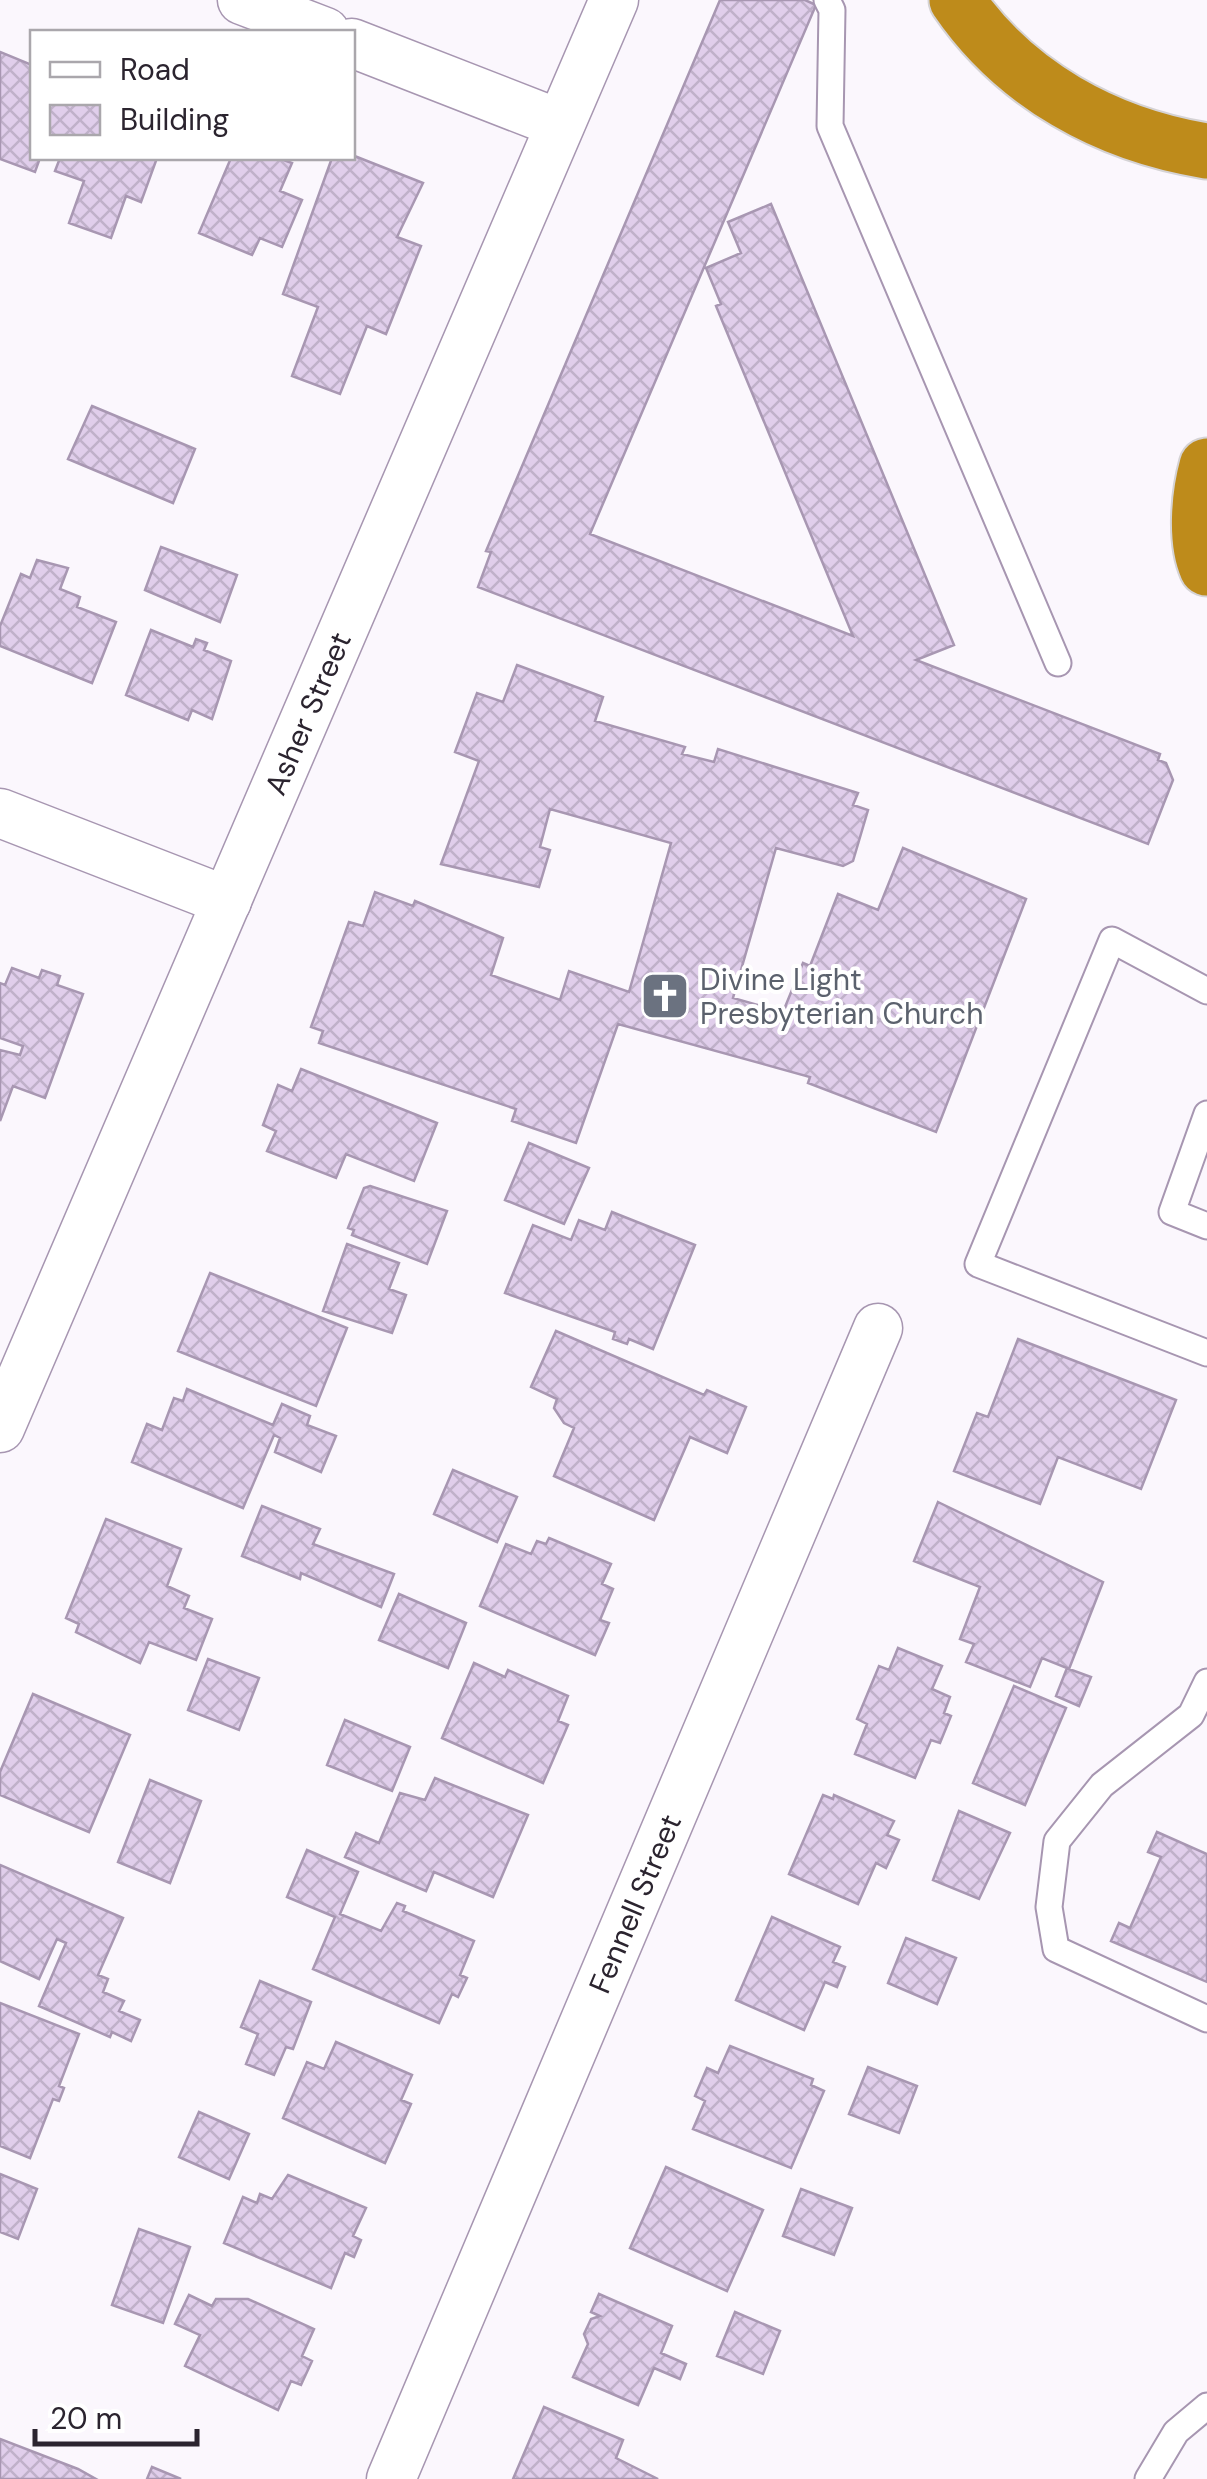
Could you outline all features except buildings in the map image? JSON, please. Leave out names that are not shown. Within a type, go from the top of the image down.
[{"type":"highway","points":[[957,0],[979,32],[1038,83],[1101,123],[1165,145],[1207,151]]},
{"type":"highway","points":[[1207,466],[1202,486],[1202,556],[1207,568]]},
{"type":"street","points":[[242,0],[320,30]]},
{"type":"street","name":"Asher Street","points":[[0,1428],[614,0]]},
{"type":"street","points":[[355,44],[560,124]]},
{"type":"street","points":[[0,814],[227,901]]},
{"type":"street","name":"Fennell Street","points":[[391,2479],[878,1328]]},
{"type":"lane","points":[[827,0],[832,10],[830,126],[1058,663]]},
{"type":"lane","points":[[1207,991],[1112,940],[978,1264],[1207,1353]]},
{"type":"lane","points":[[1207,1114],[1172,1212],[1207,1226]]},
{"type":"lane","points":[[1207,1682],[1199,1716],[1102,1786],[1056,1841],[1049,1908],[1056,1949],[1207,2019]]},
{"type":"lane","points":[[1148,2479],[1176,2432],[1207,2406]]},
{"type":"place","name":"Divine Light Presbyterian Church","points":[[665,996]]}]
